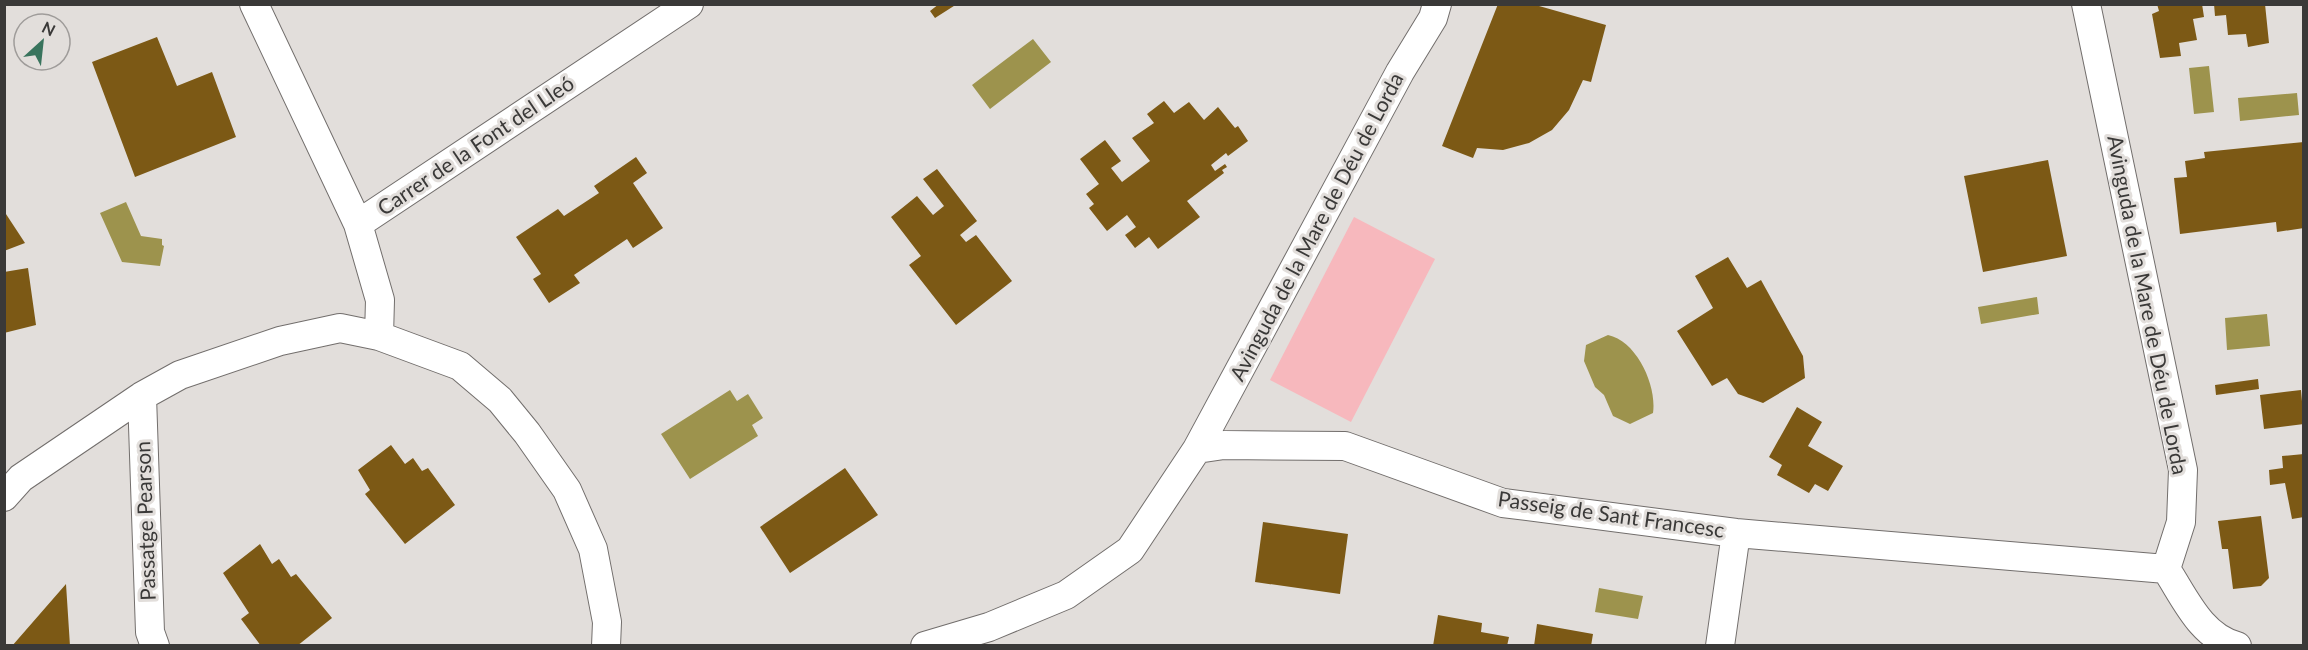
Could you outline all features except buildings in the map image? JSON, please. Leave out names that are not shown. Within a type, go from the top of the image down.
[{"type":"street","points":[[254,4],[358,224]]},
{"type":"street","name":"Carrer de la Font del Lleó","points":[[379,336],[380,300],[358,224],[689,4]]},
{"type":"street","name":"Avinguda de la Mare de Déu de Lorda","points":[[1197,449],[1395,83],[1433,18],[1437,4]]},
{"type":"street","name":"Avinguda de la Mare de Déu de Lorda","points":[[2086,4],[2183,470],[2181,522],[2166,569]]},
{"type":"street","points":[[4,496],[21,478],[142,396],[180,375],[280,341],[339,328],[379,336],[460,366],[500,400],[528,433],[567,490],[593,549],[607,622],[606,645]]},
{"type":"street","name":"Passatge Pearson","points":[[142,396],[150,632],[155,645]]},
{"type":"street","name":"Passeig de Sant Francesc","points":[[1197,449],[1224,445],[1345,446],[1503,503],[1736,533],[2166,569]]},
{"type":"street","points":[[925,645],[989,627],[1066,595],[1130,550],[1197,449]]},
{"type":"street","points":[[1720,645],[1736,533]]},
{"type":"street","points":[[2166,569],[2205,628],[2217,638],[2237,645]]},
{"type":"shaded area","points":[[1033,39],[1051,62],[990,109],[972,85]]},
{"type":"shaded area","points":[[2209,66],[2214,112],[2194,114],[2189,68]]},
{"type":"shaded area","points":[[2297,93],[2299,115],[2240,121],[2238,98]]},
{"type":"shaded area","points":[[126,202],[141,236],[162,239],[164,246],[160,266],[122,262],[100,213]]},
{"type":"shaded area","points":[[1354,217],[1435,259],[1351,422],[1270,380]]},
{"type":"shaded area","points":[[2037,297],[2039,314],[1981,324],[1978,307]]},
{"type":"shaded area","points":[[2267,314],[2270,346],[2227,350],[2225,318]]},
{"type":"shaded area","points":[[1608,335],[1628,346],[1636,355],[1652,390],[1653,413],[1630,424],[1613,416],[1604,395],[1595,387],[1584,361],[1586,345]]},
{"type":"shaded area","points":[[730,390],[737,401],[748,394],[763,418],[752,425],[758,436],[690,479],[661,434]]},
{"type":"shaded area","points":[[1599,588],[1643,596],[1638,619],[1595,612]]}]
